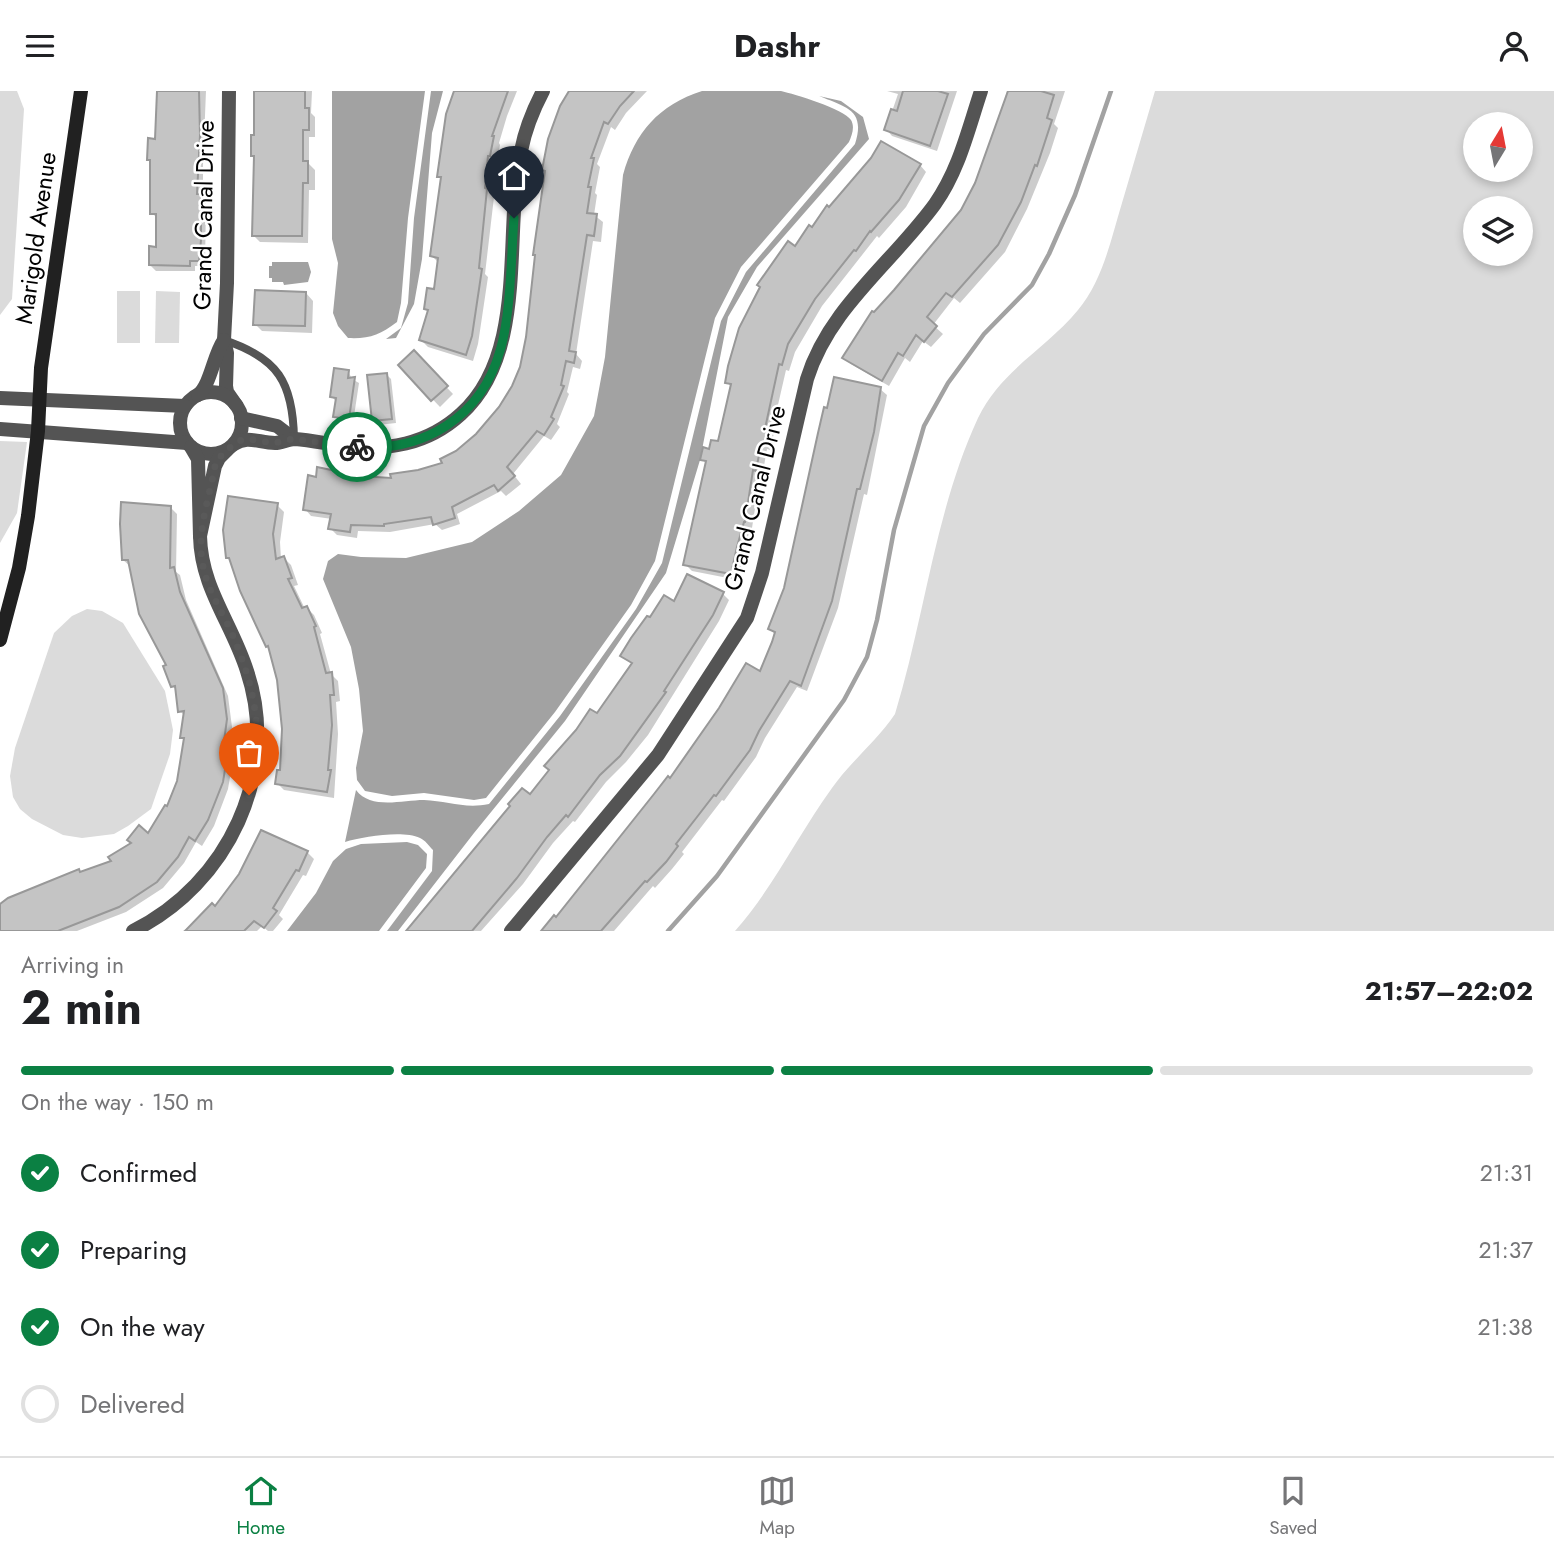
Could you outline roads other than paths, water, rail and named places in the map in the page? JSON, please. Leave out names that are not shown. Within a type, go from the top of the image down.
[{"type":"main road","name":"Marigold Avenue","points":[[0,640],[19,568],[38,431],[41,368],[81,91]]},
{"type":"street","name":"Grand Canal Drive","points":[[229,91],[224,340],[227,353],[227,392],[239,411]]},
{"type":"street","points":[[0,429],[189,445],[206,454],[222,452],[247,439],[275,443],[293,439],[381,449],[405,445],[433,434],[473,402],[495,367],[503,339],[520,159],[529,122],[543,91]]},
{"type":"street","name":"Grand Canal Drive","points":[[511,931],[658,755],[747,618],[757,591],[807,379],[818,348],[835,321],[940,196],[957,163],[981,91]]},
{"type":"street","name":"Grand Canal Drive","points":[[198,395],[205,387],[216,352],[224,340]]},
{"type":"street","points":[[133,931],[179,902],[217,861],[238,823],[254,772],[257,727],[252,685],[205,575],[198,459],[180,425],[180,417],[185,407],[198,395],[219,393],[239,411],[277,426],[293,439]]},
{"type":"street","points":[[0,398],[185,407]]},
{"type":"street","points":[[201,536],[215,466],[241,431],[239,411]]},
{"type":"lane","points":[[224,340],[249,348],[280,375],[288,392],[293,417],[293,439]]},
{"type":"waterway","points":[[668,931],[717,876],[844,700],[867,657],[894,530],[924,426],[948,383],[984,334],[1032,285],[1075,195],[1111,91]]}]
